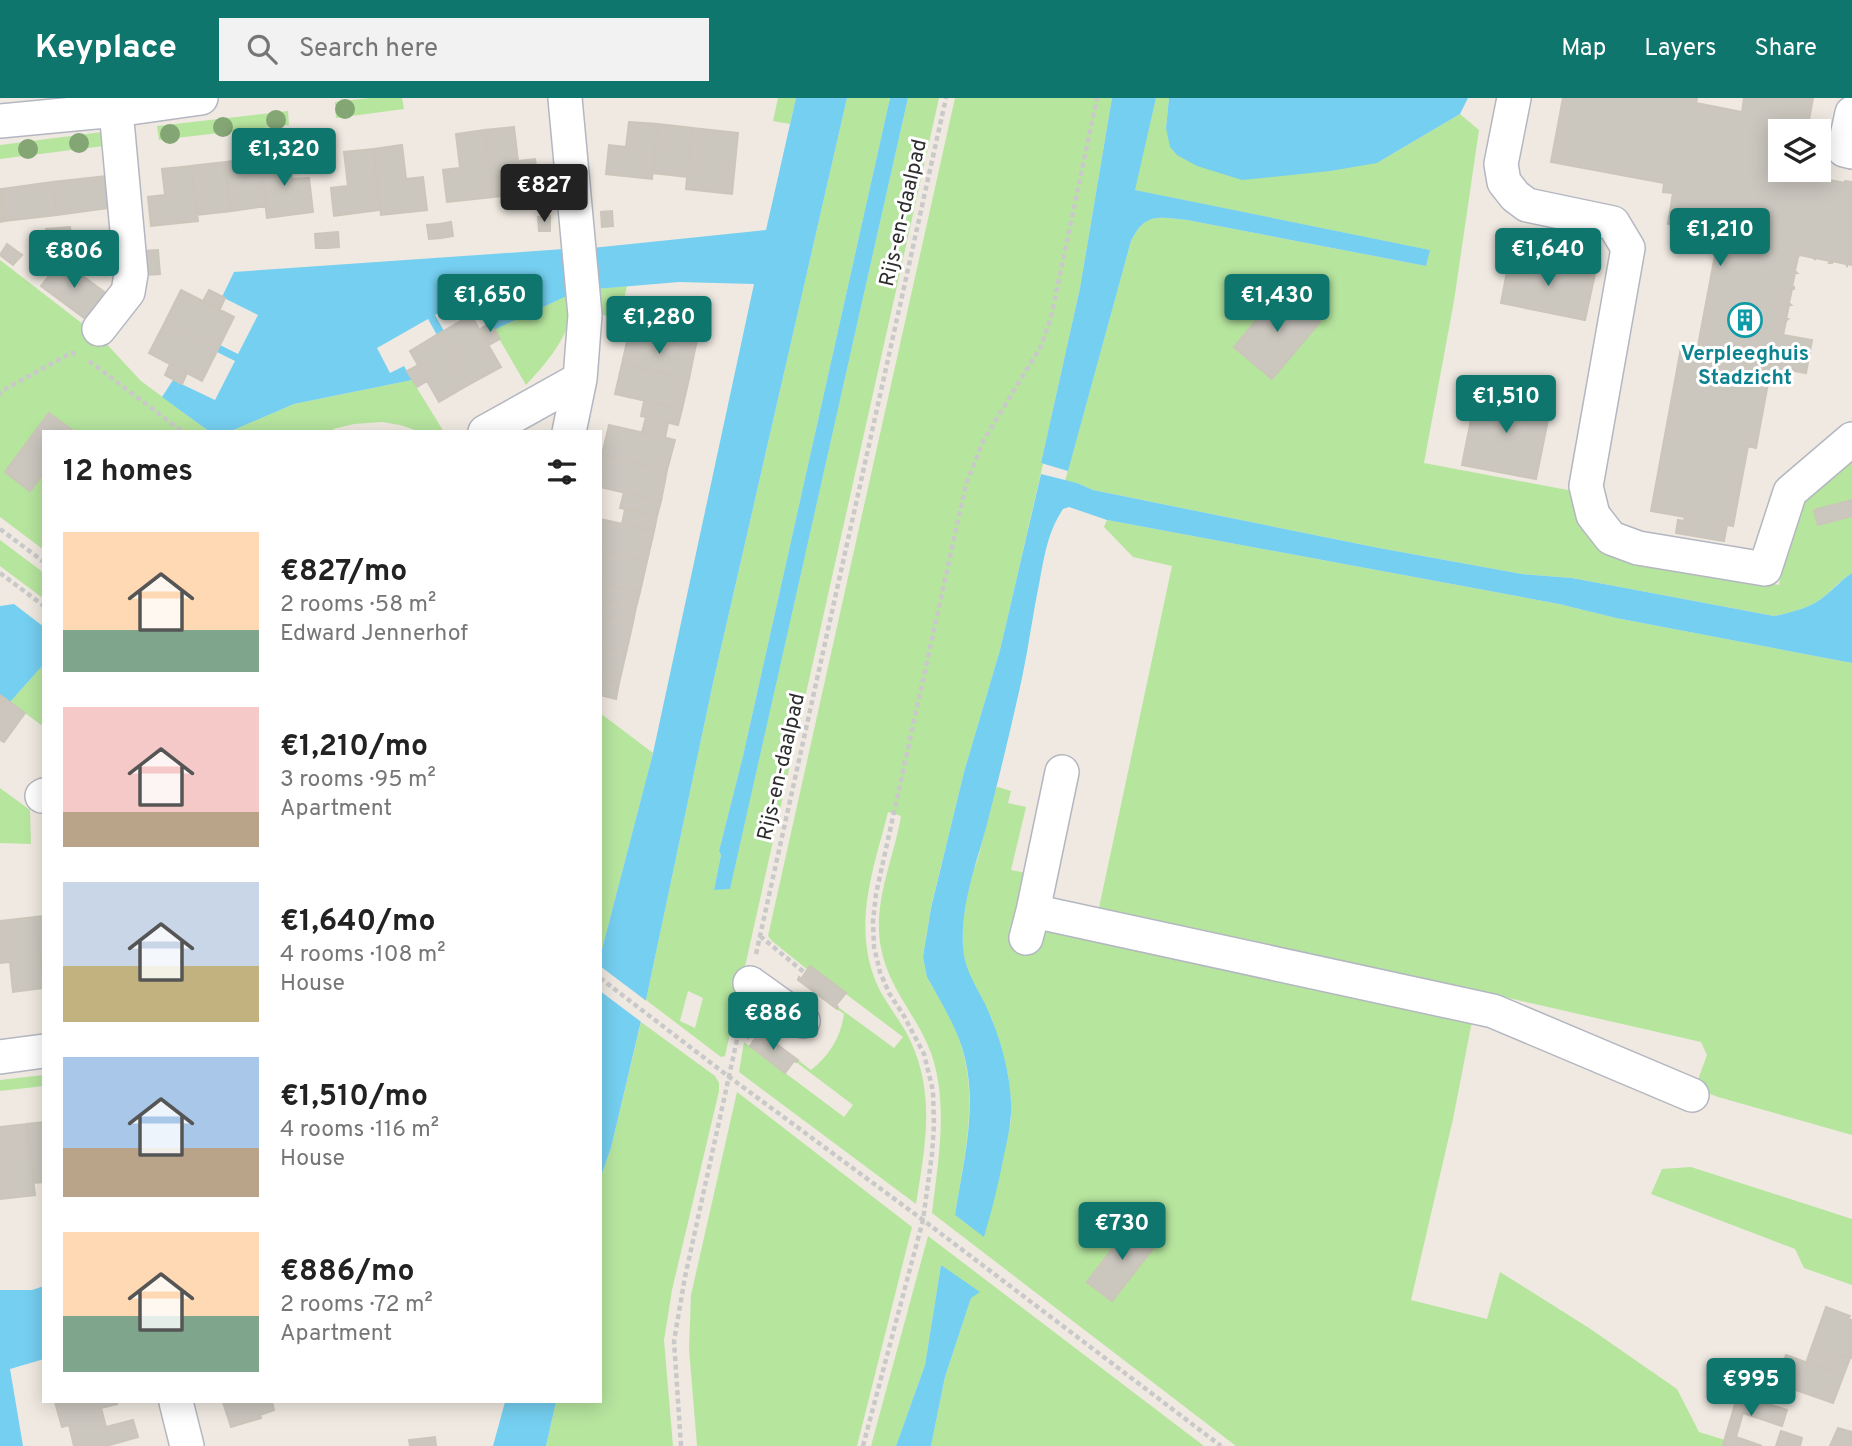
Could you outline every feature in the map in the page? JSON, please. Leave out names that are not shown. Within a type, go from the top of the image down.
[{"type":"street","points":[[0,121],[116,110],[201,98]]},
{"type":"street","points":[[565,98],[585,315],[580,379],[569,430]]},
{"type":"street","points":[[1514,98],[1502,164],[1504,182],[1514,196],[1527,205],[1613,223],[1628,248],[1586,486],[1593,515],[1611,538],[1638,548],[1765,569],[1790,492],[1852,439]]},
{"type":"street","points":[[99,329],[128,292],[131,274],[116,110]]},
{"type":"street","points":[[1852,113],[1844,150],[1852,152]]},
{"type":"street","points":[[489,430],[580,379]]},
{"type":"street","points":[[1062,772],[1030,924],[1493,1010],[1692,1095]]},
{"type":"street","points":[[750,983],[803,1021]]},
{"type":"street","points":[[0,1057],[42,1051]]},
{"type":"street","points":[[176,1403],[187,1446]]},
{"type":"path","name":"Rijs-en-daalpad","points":[[681,1446],[674,1340],[685,1277],[946,98]]},
{"type":"path","points":[[863,1446],[923,1220],[932,1154],[933,1091],[924,1054],[880,972],[874,947],[876,894],[966,484],[983,441],[1041,346],[1051,317],[1097,98]]},
{"type":"path","points":[[0,393],[71,353],[79,354],[181,430]]},
{"type":"path","points":[[0,529],[42,560]]},
{"type":"path","points":[[0,573],[42,604]]},
{"type":"path","points":[[760,936],[805,973]]},
{"type":"path","points":[[602,979],[1222,1446]]},
{"type":"path","points":[[739,1030],[754,1041]]},
{"type":"green space","points":[[402,98],[404,109],[336,118],[335,102]]},
{"type":"green space","points":[[778,98],[796,98],[790,124],[773,121]]},
{"type":"green space","points":[[847,98],[890,98],[743,756],[719,851],[721,855],[714,890],[730,888],[908,98],[939,98],[725,1056],[721,1057],[646,1000],[713,683]],"holes":[[[688,991],[703,998],[695,1028],[680,1021]]]},
{"type":"green space","points":[[955,98],[1112,98],[1080,288],[1041,463],[1043,464],[1000,650],[964,772],[931,907],[923,957],[927,977],[949,1015],[959,1039],[968,1083],[966,1149],[955,1215],[984,1236],[1011,1121],[1008,1075],[992,1019],[971,979],[963,951],[968,886],[998,787],[1011,791],[1008,803],[1026,807],[1011,870],[1031,874],[1039,924],[1473,1016],[1453,1119],[1411,1300],[1487,1319],[1500,1272],[1589,1328],[1677,1389],[1699,1432],[1725,1440],[1723,1446],[1236,1446],[932,1213],[939,1153],[940,1092],[925,1039],[890,977],[879,931],[885,881],[901,816],[888,812],[871,880],[865,932],[876,982],[908,1035],[923,1081],[926,1101],[925,1142],[916,1204],[739,1072],[744,1042],[844,1117],[853,1105],[796,1062],[798,1060],[811,1070],[829,1052],[837,1038],[844,1014],[838,1007],[894,1048],[903,1037],[810,967],[808,970],[768,936]]},
{"type":"green space","points":[[1156,98],[1169,98],[1166,128],[1377,163],[1460,114],[1479,130],[1454,301],[1424,463],[1573,491],[1639,559],[1779,585],[1787,537],[1804,484],[1852,445],[1852,573],[1814,603],[1774,616],[1572,578],[1522,574],[1379,548],[1093,490],[1065,481],[1131,241],[1147,221],[1154,218],[1187,220],[1426,266],[1429,250],[1134,190]]},
{"type":"green space","points":[[288,111],[289,125],[159,140],[157,126]]},
{"type":"green space","points":[[110,131],[112,145],[0,159],[0,145]]},
{"type":"green space","points":[[0,260],[101,338],[141,381],[207,430],[42,430],[42,548],[0,517]]},
{"type":"green space","points":[[627,286],[619,319],[599,314],[596,289]]},
{"type":"green space","points":[[569,295],[570,318],[563,336],[546,362],[526,385],[494,330]]},
{"type":"green space","points":[[412,380],[443,430],[415,430],[382,422],[354,424],[334,430],[234,430],[294,404]]},
{"type":"green space","points":[[1107,520],[1559,604],[1616,618],[1852,663],[1852,1135],[1695,1088],[1707,1055],[1701,1042],[1478,991],[1097,917],[1172,566],[1133,557],[1104,527]]},
{"type":"green space","points":[[0,540],[42,572],[42,598],[0,566]]},
{"type":"green space","points":[[42,666],[42,726],[10,702]]},
{"type":"green space","points":[[602,715],[653,753],[602,949]]},
{"type":"green space","points":[[0,788],[30,810],[31,844],[0,843]]},
{"type":"green space","points":[[641,1022],[715,1076],[719,1083],[672,1290],[664,1340],[673,1446],[546,1446],[556,1403],[602,1403],[602,1173],[611,1148]]},
{"type":"green space","points":[[42,1075],[42,1086],[0,1091],[0,1080]]},
{"type":"green space","points":[[737,1092],[912,1227],[857,1446],[697,1446],[689,1349],[691,1295]]},
{"type":"green space","points":[[1691,1167],[1852,1219],[1852,1285],[1804,1268],[1795,1249],[1651,1194],[1662,1169]]},
{"type":"green space","points":[[928,1236],[1204,1446],[931,1446],[945,1377],[971,1298],[958,1278],[941,1265],[925,1365],[896,1446],[871,1446]]},
{"type":"water","points":[[796,98],[847,98],[713,683],[646,1000],[611,1148],[602,1173],[602,949],[653,753],[754,284],[679,282],[596,289],[592,248],[766,230]]},
{"type":"water","points":[[890,98],[908,98],[730,889],[714,890],[721,855],[719,851],[743,756]]},
{"type":"water","points":[[1112,98],[1156,98],[1135,190],[1430,250],[1426,266],[1187,220],[1154,218],[1147,221],[1131,241],[1068,471],[1041,463],[1080,288]]},
{"type":"water","points":[[1169,98],[1468,98],[1460,114],[1377,163],[1242,180],[1197,166],[1177,155],[1170,147],[1166,128]]},
{"type":"water","points":[[564,249],[569,295],[494,330],[487,317],[500,309],[486,285],[435,315],[444,331],[437,335],[428,319],[377,348],[390,373],[404,366],[412,380],[294,404],[234,430],[207,430],[162,397],[173,380],[215,400],[235,361],[217,352],[220,345],[238,354],[258,315],[222,297],[234,272]]},
{"type":"water","points":[[1041,474],[1093,490],[1379,548],[1522,574],[1572,578],[1774,616],[1814,603],[1852,573],[1852,663],[1616,618],[1559,604],[1107,520],[1069,507],[1063,509],[1050,534],[1018,697],[964,916],[964,957],[999,1040],[1011,1102],[1007,1142],[984,1237],[955,1215],[969,1127],[969,1083],[959,1039],[927,977],[923,957],[931,908],[964,772],[1000,650]]},
{"type":"water","points":[[14,604],[42,625],[42,666],[10,702],[0,695],[0,606]]},
{"type":"water","points":[[941,1265],[980,1292],[971,1298],[945,1377],[931,1446],[896,1446],[925,1365]]},
{"type":"water","points":[[42,1287],[42,1360],[10,1369],[23,1446],[0,1446],[0,1290],[32,1290]]},
{"type":"water","points":[[505,1403],[556,1403],[546,1446],[493,1446]]},
{"type":"pier","points":[[602,968],[649,1003],[644,1024],[602,992]]},
{"type":"building","name":"Verpleeghuis Stadzicht","points":[[1563,98],[1697,98],[1696,103],[1742,112],[1744,98],[1813,98],[1809,119],[1768,119],[1768,182],[1852,182],[1852,265],[1832,261],[1829,263],[1830,261],[1800,255],[1798,257],[1795,271],[1797,273],[1792,287],[1794,289],[1789,303],[1791,305],[1783,335],[1812,340],[1806,373],[1771,367],[1756,448],[1748,446],[1733,526],[1727,525],[1724,541],[1676,533],[1678,520],[1684,521],[1685,517],[1651,511],[1681,348],[1697,351],[1719,234],[1668,224],[1673,193],[1663,192],[1664,183],[1551,162]]},
{"type":"building","points":[[629,122],[658,124],[652,179],[606,174],[609,145],[626,147]]},
{"type":"building","points":[[658,124],[692,128],[687,177],[653,173]]},
{"type":"building","points":[[514,127],[518,161],[535,159],[540,192],[493,197],[485,130]]},
{"type":"building","points":[[692,128],[738,133],[732,194],[686,189]]},
{"type":"building","points":[[485,130],[493,197],[447,202],[443,170],[460,168],[456,134]]},
{"type":"building","points":[[402,145],[406,179],[423,177],[427,210],[381,215],[373,149]]},
{"type":"building","points":[[373,149],[380,210],[334,216],[331,188],[348,186],[344,152]]},
{"type":"building","points":[[289,154],[292,179],[309,178],[313,212],[267,218],[260,157]]},
{"type":"building","points":[[260,157],[266,206],[231,211],[225,162]]},
{"type":"building","points":[[225,162],[231,211],[197,215],[191,166]]},
{"type":"building","points":[[191,166],[198,221],[151,226],[148,197],[165,195],[162,169]]},
{"type":"building","points":[[106,176],[109,208],[56,215],[53,182]]},
{"type":"building","points":[[53,182],[56,215],[5,221],[1,189]]},
{"type":"building","points":[[0,189],[5,221],[0,222]]},
{"type":"building","points":[[612,211],[613,226],[602,227],[601,212]]},
{"type":"building","points":[[550,216],[550,231],[539,231],[538,217]]},
{"type":"building","points":[[451,222],[453,236],[441,238],[439,224]]},
{"type":"building","points":[[439,224],[441,238],[429,239],[427,225]]},
{"type":"building","points":[[70,227],[72,243],[60,244],[58,228]]},
{"type":"building","points":[[58,228],[60,244],[48,245],[46,229]]},
{"type":"building","points":[[338,232],[339,247],[328,248],[326,233]]},
{"type":"building","points":[[326,233],[328,248],[316,248],[315,234]]},
{"type":"building","points":[[7,244],[22,255],[13,265],[0,255]]},
{"type":"building","points":[[102,246],[118,246],[118,257],[102,258]]},
{"type":"building","points":[[158,250],[160,274],[145,275],[143,251]]},
{"type":"building","points":[[1510,256],[1595,274],[1585,320],[1501,303]]},
{"type":"building","points":[[102,258],[117,258],[117,275],[100,262]]},
{"type":"building","points":[[61,260],[107,294],[87,320],[41,286]]},
{"type":"building","points":[[181,290],[234,317],[218,349],[165,322]]},
{"type":"building","points":[[209,290],[225,298],[220,309],[203,301]]},
{"type":"building","points":[[1281,290],[1320,322],[1272,379],[1234,347]]},
{"type":"building","points":[[471,315],[501,367],[470,384],[440,333]]},
{"type":"building","points":[[165,322],[218,349],[202,381],[149,353]]},
{"type":"building","points":[[490,323],[500,339],[489,345],[480,329]]},
{"type":"building","points":[[667,326],[699,333],[695,349],[663,341]]},
{"type":"building","points":[[440,333],[470,384],[439,402],[410,351]]},
{"type":"building","points":[[629,333],[695,349],[689,379],[622,364]]},
{"type":"building","points":[[170,364],[187,373],[182,384],[165,375]]},
{"type":"building","points":[[622,364],[689,379],[682,409],[615,394]]},
{"type":"building","points":[[418,365],[427,381],[417,387],[407,371]]},
{"type":"building","points":[[1477,390],[1551,405],[1536,479],[1462,465]]},
{"type":"building","points":[[644,401],[682,409],[678,425],[641,416]]},
{"type":"building","points":[[49,413],[72,430],[42,430],[42,476],[30,491],[5,472]]},
{"type":"building","points":[[646,417],[668,423],[665,438],[642,432]]},
{"type":"building","points":[[609,425],[675,440],[667,470],[602,455]]},
{"type":"building","points":[[602,455],[667,470],[661,501],[602,487]]},
{"type":"building","points":[[624,492],[661,501],[657,516],[620,508]]},
{"type":"building","points":[[1852,500],[1852,516],[1818,525],[1814,510]]},
{"type":"building","points":[[625,509],[657,516],[654,531],[622,524]]},
{"type":"building","points":[[602,519],[654,531],[647,561],[602,551]]},
{"type":"building","points":[[602,551],[647,561],[640,592],[602,583]]},
{"type":"building","points":[[603,584],[640,592],[636,607],[602,599]]},
{"type":"building","points":[[602,599],[636,607],[633,622],[602,615]]},
{"type":"building","points":[[602,615],[633,622],[626,653],[602,647]]},
{"type":"building","points":[[602,647],[626,653],[619,683],[602,679]]},
{"type":"building","points":[[602,679],[619,683],[616,699],[602,696]]},
{"type":"building","points":[[0,695],[25,713],[4,742],[0,740]]},
{"type":"building","points":[[42,916],[42,971],[35,917]]},
{"type":"building","points":[[35,917],[42,988],[13,992],[10,962],[0,963],[0,921]]},
{"type":"building","points":[[810,966],[846,993],[836,1005],[837,1009],[798,980]]},
{"type":"building","points":[[759,1031],[798,1060],[794,1061],[785,1073],[750,1046]]},
{"type":"building","points":[[42,1122],[42,1182],[34,1183],[27,1124]]},
{"type":"building","points":[[27,1124],[35,1195],[0,1199],[0,1127]]},
{"type":"building","points":[[1132,1223],[1158,1242],[1112,1301],[1087,1282]]},
{"type":"building","points":[[1826,1307],[1850,1316],[1848,1319],[1852,1320],[1852,1358],[1836,1353],[1830,1371],[1806,1363]]},
{"type":"building","points":[[1836,1353],[1850,1358],[1833,1403],[1776,1383],[1786,1355],[1830,1371]]},
{"type":"building","points":[[1738,1394],[1787,1410],[1782,1426],[1743,1413],[1736,1437],[1762,1446],[1723,1445]]},
{"type":"building","points":[[55,1403],[116,1403],[101,1408],[106,1427],[133,1420],[138,1437],[106,1446],[74,1446],[69,1425],[62,1427]]},
{"type":"building","points":[[223,1403],[272,1403],[274,1410],[260,1415],[261,1418],[231,1427]]},
{"type":"building","points":[[1838,1428],[1852,1432],[1852,1446],[1830,1446]]},
{"type":"building","points":[[1781,1431],[1802,1438],[1800,1446],[1776,1446]]},
{"type":"building","points":[[435,1437],[436,1446],[410,1446],[409,1440]]},
{"type":"place","name":"Verpleeghuis Stadzicht","points":[[1745,320]]}]
